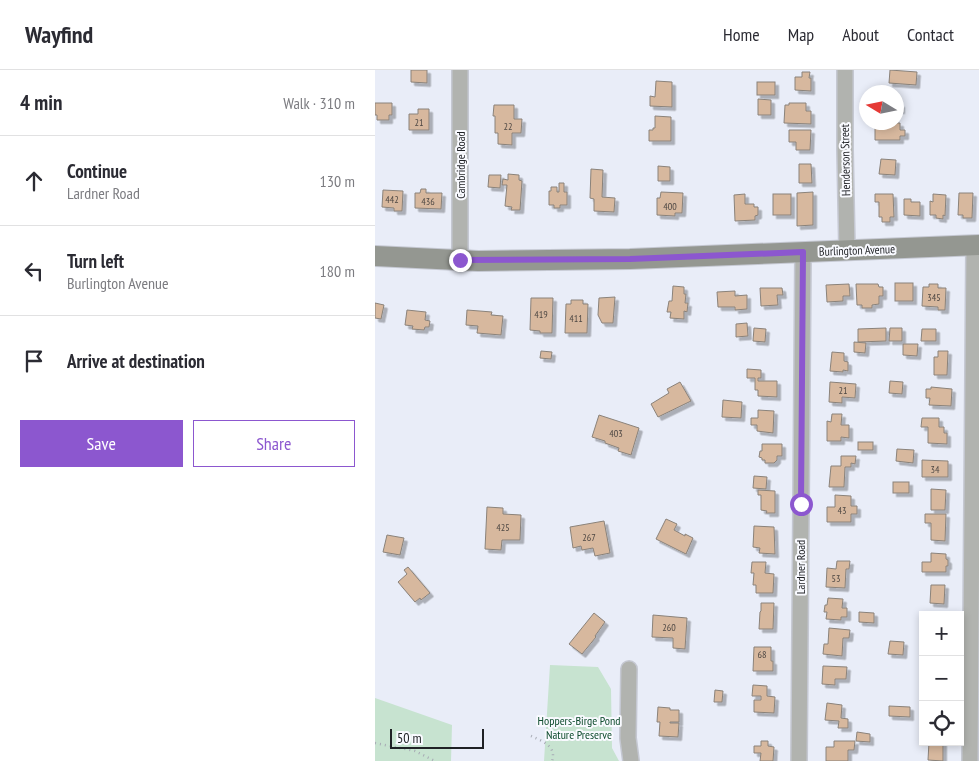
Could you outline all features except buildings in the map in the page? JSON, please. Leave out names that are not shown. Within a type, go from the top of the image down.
[{"type":"main road","name":"Burlington Avenue","points":[[375,256],[460,260],[630,259],[977,245]]},
{"type":"street","name":"Cambridge Road","points":[[460,70],[460,260]]},
{"type":"street","name":"Henderson Street","points":[[845,70],[847,250]]},
{"type":"street","points":[[970,761],[977,245]]},
{"type":"street","name":"Lardner Road","points":[[799,761],[803,252]]},
{"type":"street","points":[[629,669],[628,738],[631,761]]},
{"type":"path","points":[[531,736],[552,749],[552,761]]},
{"type":"path","points":[[375,743],[415,751],[435,761]]},
{"type":"green space","name":"Hoppers-Birge Pond Nature Preserve","points":[[550,665],[598,667],[611,689],[612,748],[619,761],[544,761]]},
{"type":"green space","points":[[375,698],[452,725],[451,761],[375,761]]},
{"type":"route","points":[[460,260],[630,259],[803,252],[801,504]]}]
